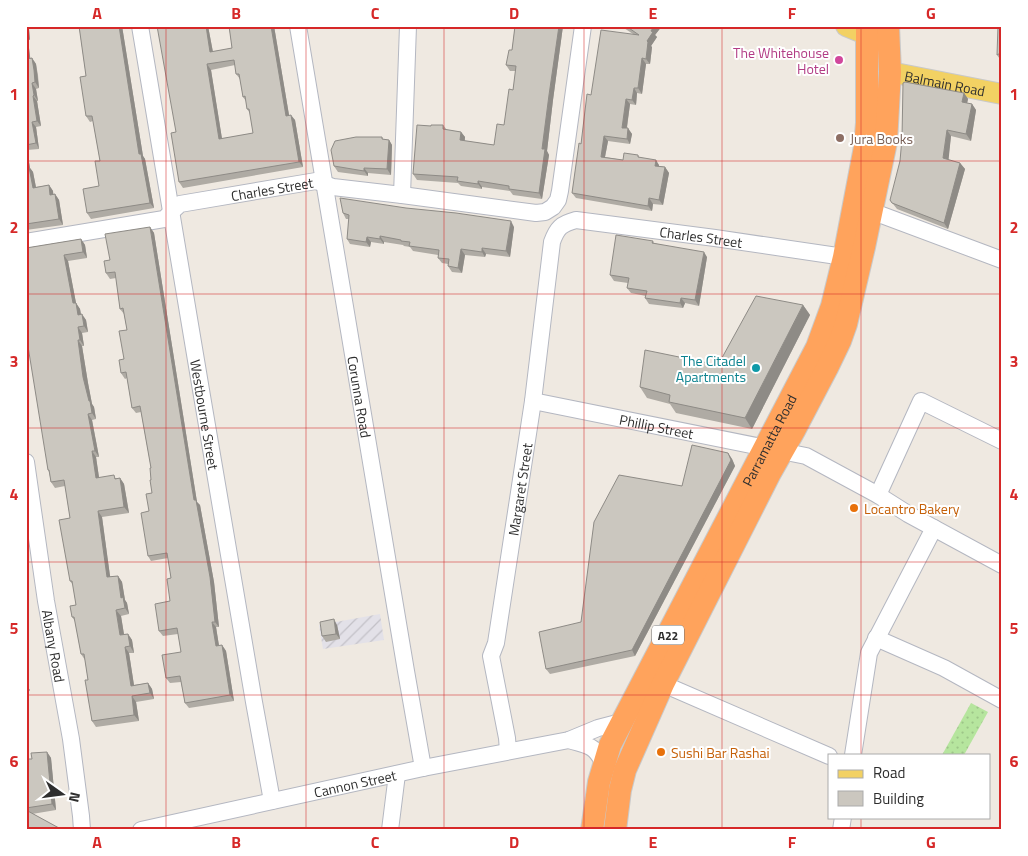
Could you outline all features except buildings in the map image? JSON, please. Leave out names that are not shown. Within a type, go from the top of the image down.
[{"type":"highway","name":"Parramatta Road","points":[[592,830],[599,782],[610,745],[706,563],[773,449],[810,400],[840,341],[850,308],[886,142],[890,72],[878,33]]},
{"type":"highway","name":"Parramatta Road","points":[[615,830],[620,790],[633,750],[663,684],[765,482],[773,449],[817,347],[832,306],[844,257],[865,147],[878,33]]},
{"type":"main road","points":[[846,26],[878,33]]},
{"type":"main road","name":"Balmain Road","points":[[890,72],[1002,94]]},
{"type":"street","name":"Westbourne Street","points":[[140,26],[272,801]]},
{"type":"street","name":"Corunna Road","points":[[298,26],[406,671],[424,768]]},
{"type":"street","points":[[402,195],[408,26]]},
{"type":"street","name":"Charles Street","points":[[26,242],[164,219],[180,204],[316,181],[333,187],[536,214],[545,212],[558,200],[560,191],[583,26]]},
{"type":"street","points":[[872,211],[1002,260]]},
{"type":"street","name":"Charles Street","points":[[560,227],[566,222],[581,220],[844,257]]},
{"type":"street","name":"Margaret Street","points":[[508,751],[492,656],[496,643],[533,401],[552,242],[555,233],[560,227]]},
{"type":"street","name":"Phillip Street","points":[[533,401],[806,456],[1002,565]]},
{"type":"street","points":[[878,495],[921,401],[1002,440]]},
{"type":"street","name":"Albany Road","points":[[26,462],[33,555],[46,601],[71,739],[82,830]]},
{"type":"street","points":[[853,754],[869,653],[934,528]]},
{"type":"street","points":[[876,638],[944,668],[1002,700]]},
{"type":"street","points":[[663,684],[828,756]]},
{"type":"street","name":"Cannon Street","points":[[141,830],[190,824],[272,801],[424,768],[569,740],[598,728],[622,722]]},
{"type":"street","name":"Cannon Street","points":[[569,740],[592,747],[599,753],[604,764]]},
{"type":"street","points":[[390,830],[397,774]]},
{"type":"shaded area","points":[[380,614],[384,640],[323,649],[319,625]]},
{"type":"green space","points":[[971,703],[988,712],[965,754],[943,754]]},
{"type":"place","name":"The Whitehouse Hotel","points":[[839,60]]},
{"type":"place","name":"Jura Books","points":[[840,138]]},
{"type":"place","name":"The Citadel Apartments","points":[[756,368]]},
{"type":"place","name":"Locantro Bakery","points":[[854,508]]},
{"type":"place","name":"Sushi Bar Rashai","points":[[661,752]]}]
